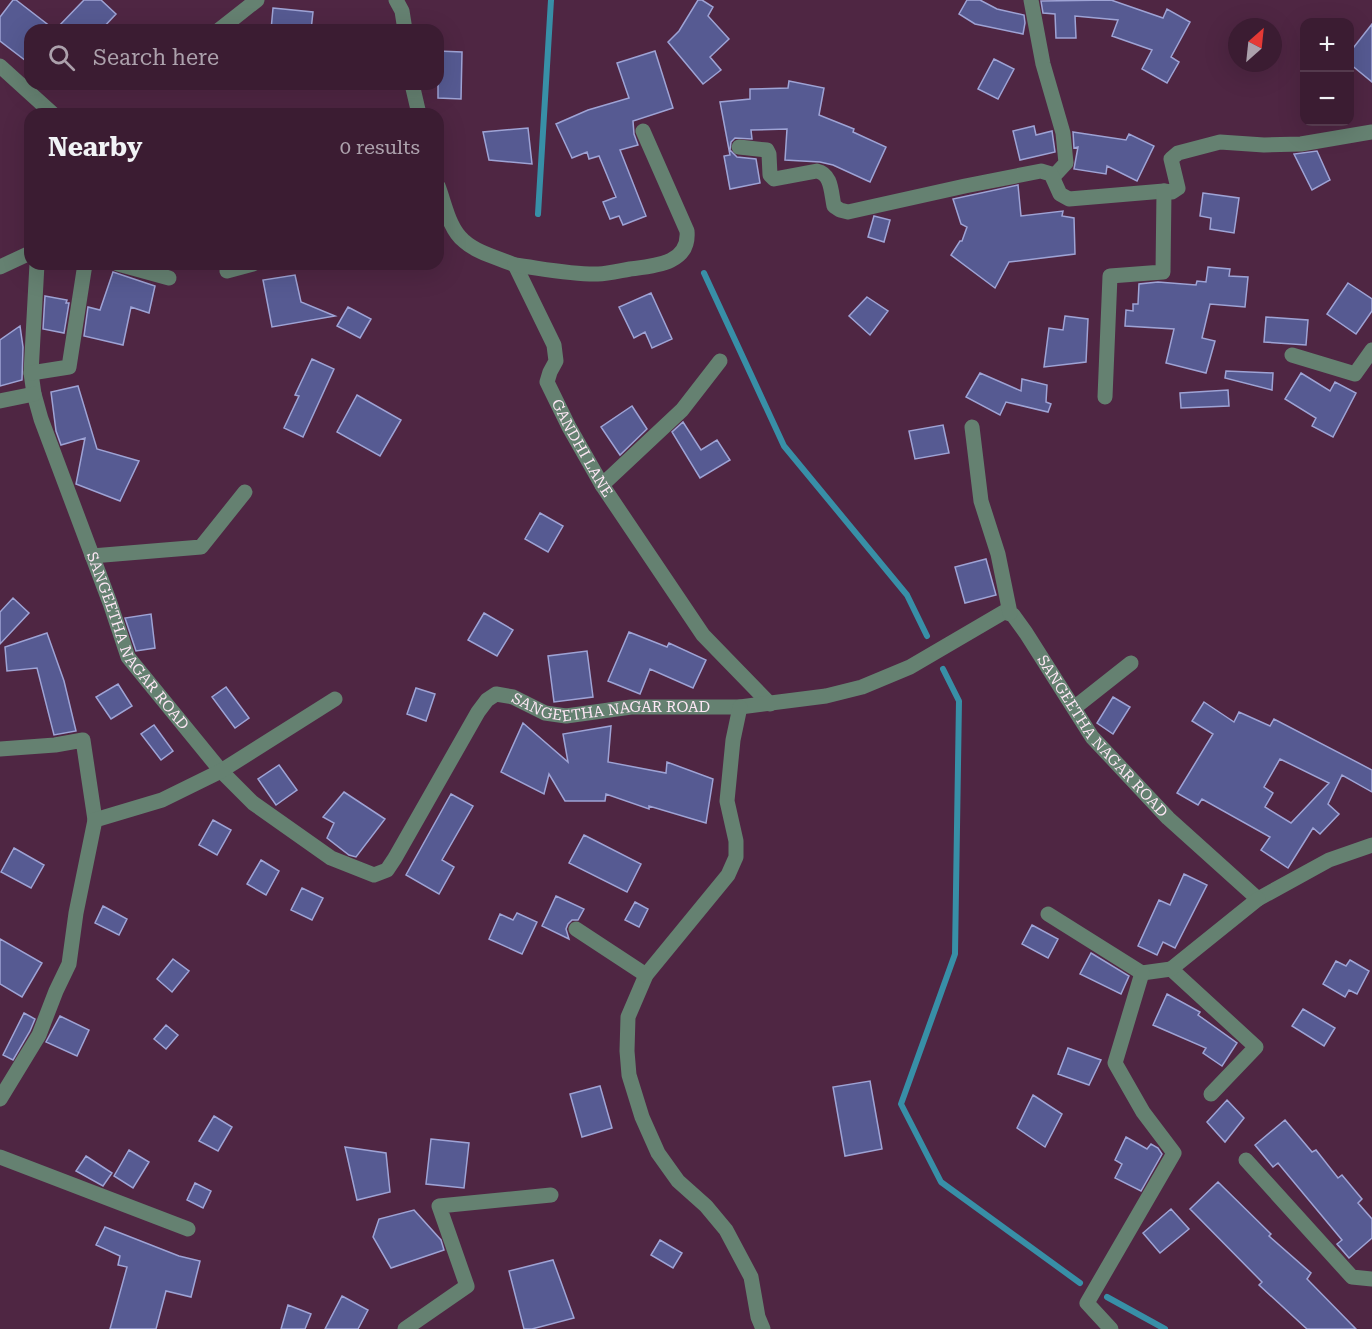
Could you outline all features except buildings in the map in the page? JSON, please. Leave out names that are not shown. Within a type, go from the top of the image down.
[{"type":"street","points":[[226,24],[256,0]]},
{"type":"street","points":[[396,0],[402,11],[404,24]]},
{"type":"street","points":[[1031,0],[1043,64],[1063,133],[1066,163],[1053,177]]},
{"type":"street","points":[[0,66],[24,88]]},
{"type":"street","points":[[26,90],[46,108]]},
{"type":"street","points":[[413,90],[418,108]]},
{"type":"street","points":[[444,217],[462,240],[470,246],[515,265],[597,274],[665,264],[678,256],[684,248],[688,239],[687,231],[643,131]]},
{"type":"street","points":[[739,147],[766,150],[769,154],[770,175],[774,179],[817,171],[823,172],[828,177],[834,206],[851,212],[1041,171],[1049,172],[1060,195],[1069,199],[1172,192],[1178,189],[1171,161],[1178,153],[1220,142],[1264,145],[1301,144],[1372,132]]},
{"type":"street","points":[[1105,397],[1110,276],[1163,272],[1164,191]]},
{"type":"street","points":[[0,267],[24,255]]},
{"type":"street","name":"GANDHI LANE","points":[[515,265],[554,345],[556,361],[548,382],[569,427],[602,485],[703,635],[770,704]]},
{"type":"street","name":"SANGEETHA NAGAR ROAD","points":[[37,270],[31,373],[34,394],[41,419],[128,657],[221,771],[254,803],[331,858],[374,875],[387,870],[478,712],[491,696],[496,694],[513,697],[545,713],[566,716],[631,707],[740,707],[826,696],[862,687],[910,667],[1000,613],[1010,613],[1026,633],[1092,737],[1168,818],[1258,899]]},
{"type":"street","points":[[31,373],[69,367],[84,270]]},
{"type":"street","points":[[140,270],[169,278]]},
{"type":"street","points":[[1292,355],[1355,374],[1372,350]]},
{"type":"street","points":[[602,485],[682,410],[720,361]]},
{"type":"street","points":[[0,401],[34,394]]},
{"type":"street","points":[[972,426],[981,501],[998,554],[1010,613]]},
{"type":"street","points":[[92,556],[201,547],[245,492]]},
{"type":"street","points":[[1074,708],[1131,663]]},
{"type":"street","points":[[95,820],[162,800],[221,771],[335,699]]},
{"type":"street","points":[[740,707],[733,740],[727,801],[736,841],[736,857],[728,875],[645,975],[628,1017],[627,1052],[628,1075],[642,1117],[658,1153],[678,1181],[706,1206],[726,1230],[751,1277],[758,1317],[763,1329]]},
{"type":"street","points":[[0,749],[55,745],[83,740],[95,820],[76,913],[69,964],[39,1035],[0,1100]]},
{"type":"street","points":[[1048,914],[1142,973],[1172,969],[1258,899],[1329,860],[1372,845]]},
{"type":"street","points":[[576,929],[645,975]]},
{"type":"street","points":[[1172,969],[1256,1047],[1211,1094]]},
{"type":"street","points":[[1112,1329],[1087,1303],[1174,1153],[1143,1112],[1115,1062],[1142,973]]},
{"type":"street","points":[[0,1157],[188,1229]]},
{"type":"street","points":[[1246,1160],[1352,1277],[1372,1279]]},
{"type":"street","points":[[405,1329],[467,1286],[439,1206],[550,1195]]},
{"type":"waterway","points":[[538,214],[551,0]]},
{"type":"waterway","points":[[704,273],[784,446],[907,595],[927,636]]},
{"type":"waterway","points":[[943,669],[959,701],[955,954],[901,1104],[941,1182],[1080,1283]]},
{"type":"waterway","points":[[1107,1297],[1165,1329]]}]
